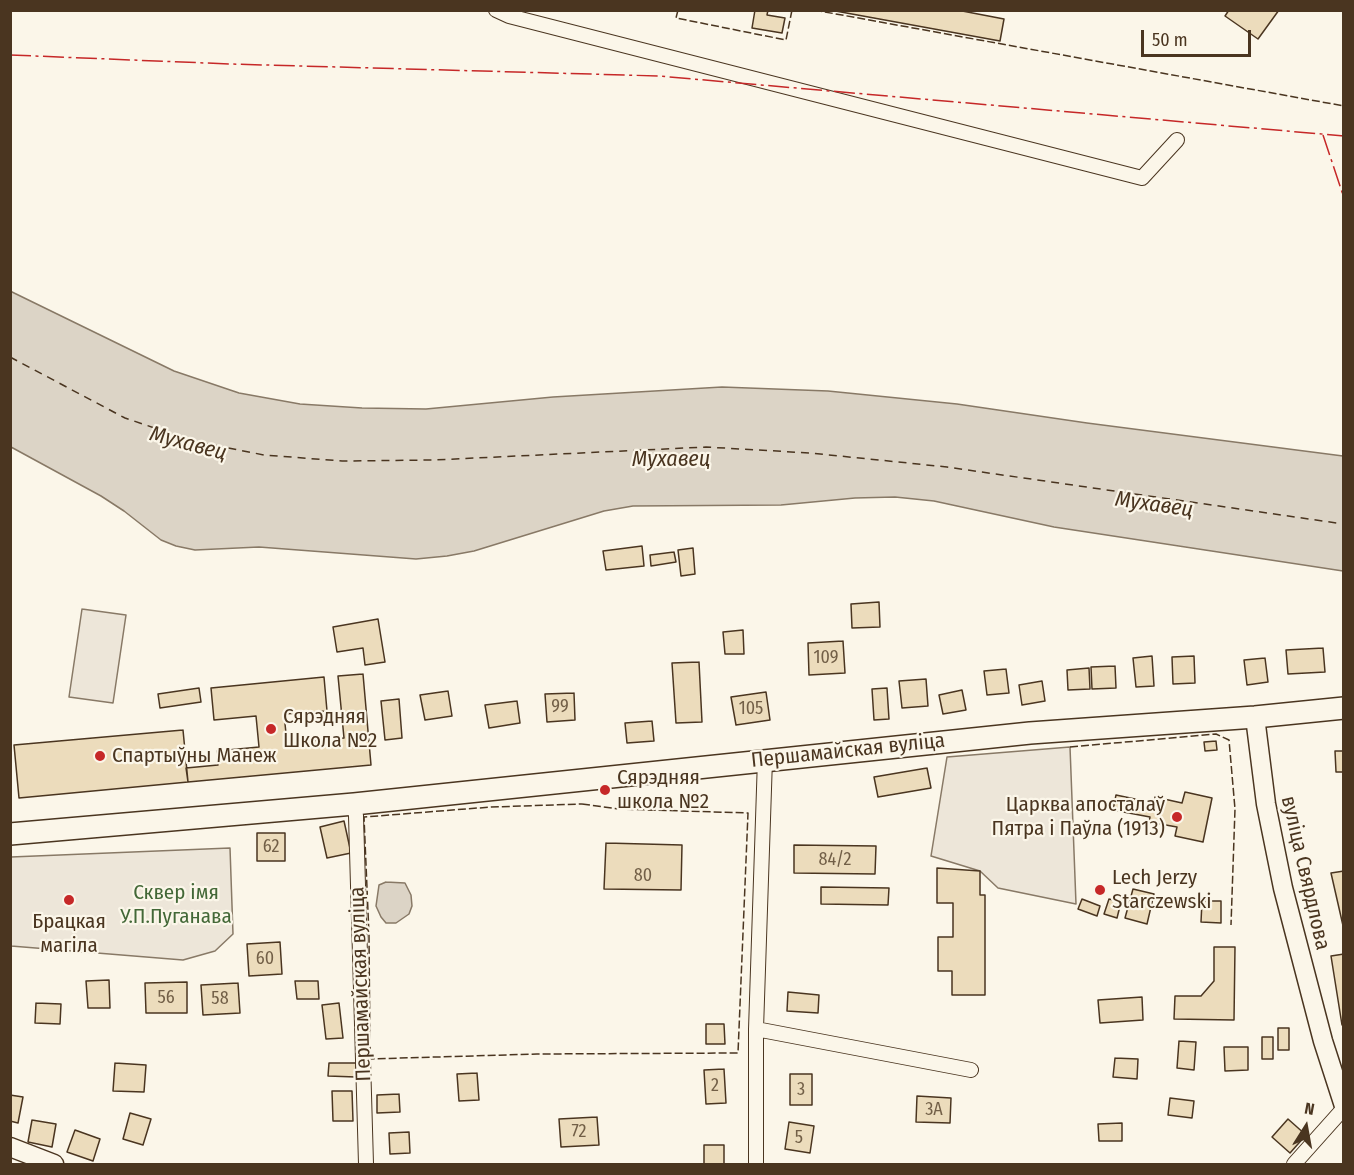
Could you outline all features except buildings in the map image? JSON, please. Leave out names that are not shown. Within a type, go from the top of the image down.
[{"type":"main road","name":"Першамайская вуліца","points":[[10,834],[354,804],[765,759],[1030,733],[1255,717],[1344,708]]},
{"type":"main road","name":"вуліца Свярдлова","points":[[1255,717],[1266,804],[1283,888],[1323,1041],[1344,1107]]},
{"type":"main road","points":[[10,1147],[54,1164]]},
{"type":"street","points":[[496,10],[1142,178],[1177,140]]},
{"type":"street","points":[[756,1164],[756,1029],[765,759]]},
{"type":"street","name":"Першамайская вуліца","points":[[354,804],[366,1164]]},
{"type":"street","points":[[756,1029],[971,1070]]},
{"type":"street","points":[[1294,1164],[1344,1107]]},
{"type":"green space","points":[[82,609],[126,615],[113,703],[69,697]]},
{"type":"green space","points":[[1070,747],[1076,904],[998,888],[980,871],[931,856],[947,757]]},
{"type":"green space","name":"Сквер імя У.П.Пуганава","points":[[230,848],[233,934],[215,951],[183,960],[11,946],[11,857]]},
{"type":"water","name":"Мухавец","points":[[10,291],[174,371],[239,393],[300,404],[426,409],[553,397],[722,387],[828,391],[957,404],[1343,456],[1343,571],[1054,527],[934,501],[895,497],[855,498],[781,505],[633,506],[604,511],[474,551],[416,559],[259,547],[195,550],[161,540],[101,496],[11,447]]},
{"type":"water","points":[[386,882],[405,883],[411,895],[412,906],[409,914],[396,923],[386,923],[376,906],[379,885]]},
{"type":"ferry route","points":[[10,357],[125,418],[193,441],[264,455],[342,461],[434,460],[706,447],[810,453],[947,467],[1344,524]]},
{"type":"fence","points":[[678,10],[676,18],[786,40],[792,10]]},
{"type":"fence","points":[[814,10],[1344,106]]},
{"type":"fence","points":[[1070,747],[1216,734],[1229,740],[1235,809],[1231,925]]},
{"type":"fence","points":[[582,804],[619,809],[748,813],[738,1053],[537,1054],[370,1059],[369,935],[364,817],[491,807],[582,804]]},
{"type":"power","points":[[10,55],[230,64],[659,76],[1344,136]]},
{"type":"power","points":[[1323,135],[1344,198]]},
{"type":"place","name":"Сярэдняя Школа №2","points":[[271,729]]},
{"type":"place","name":"Спартыўны Манеж","points":[[100,756]]},
{"type":"place","name":"Сярэдняя школа №2","points":[[605,790]]},
{"type":"place","name":"Царква апосталаў Пятра і Паўла (1913)","points":[[1177,817]]},
{"type":"place","name":"Lech Jerzy Starczewski","points":[[1100,890]]},
{"type":"place","name":"Брацкая магіла","points":[[69,900]]}]
